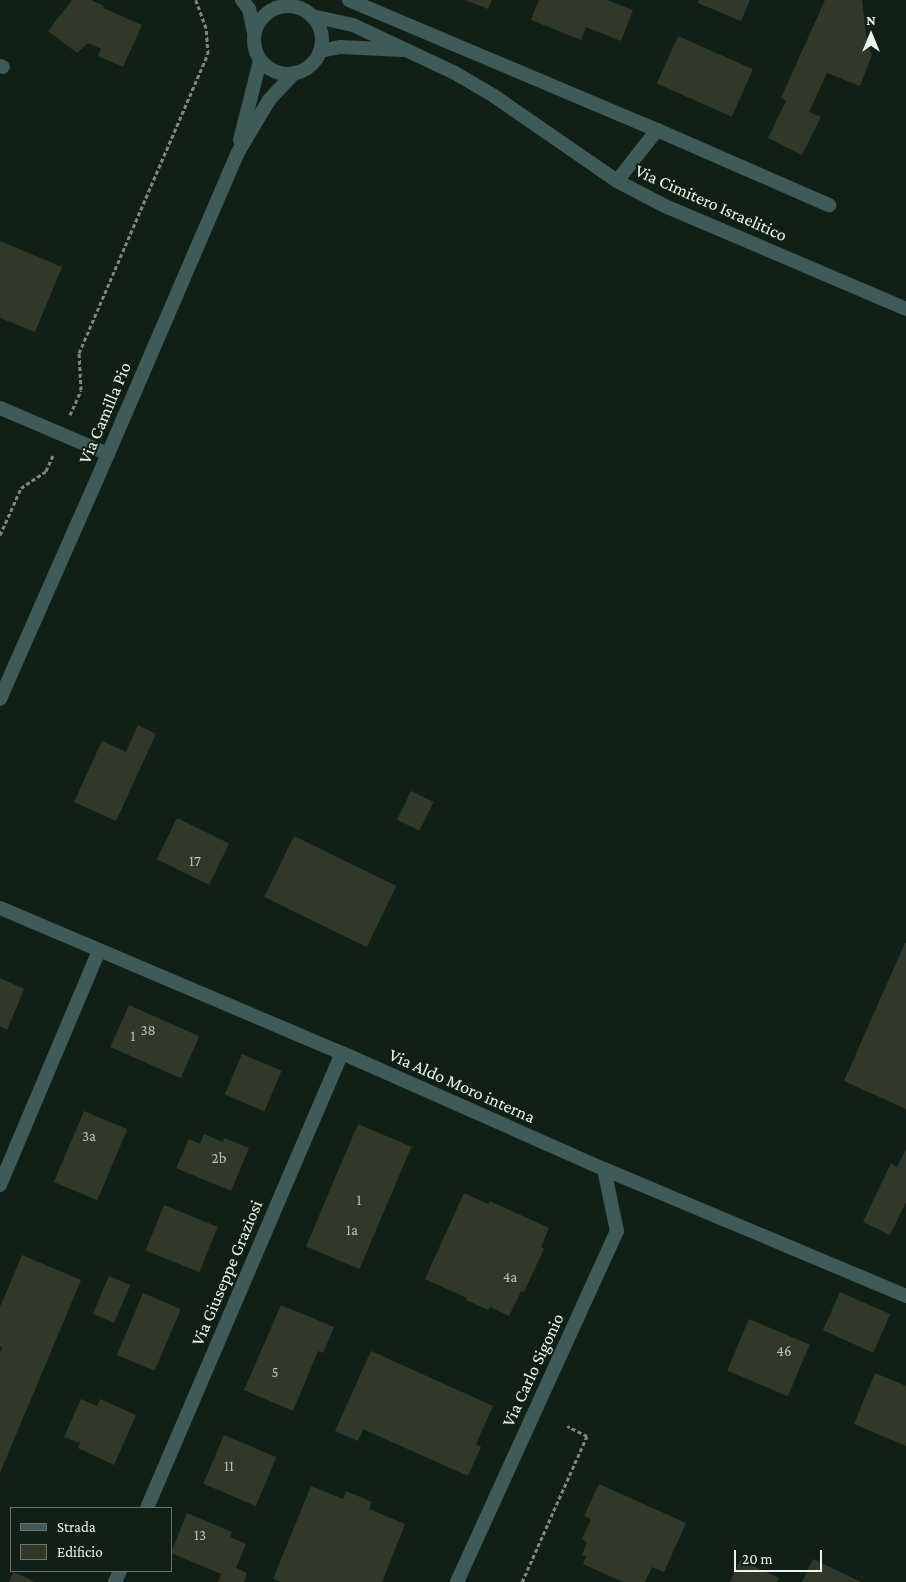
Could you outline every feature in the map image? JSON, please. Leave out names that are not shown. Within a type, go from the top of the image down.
[{"type":"street","points":[[242,0],[249,9],[254,43],[260,61],[275,71],[294,73],[310,66],[320,51],[321,33],[312,16],[289,3],[271,10],[257,24],[254,33]]},
{"type":"street","points":[[349,0],[658,130],[829,205]]},
{"type":"street","name":"Via Cimitero Israelitico","points":[[312,16],[353,25],[409,50],[494,96],[617,181],[665,206],[906,309]]},
{"type":"street","name":"Via Cimitero Israelitico","points":[[320,51],[341,47],[409,50]]},
{"type":"street","name":"Via Camilla Pio","points":[[236,154],[260,61]]},
{"type":"street","name":"Via Camilla Pio","points":[[0,699],[3,688],[108,454],[236,154],[269,100],[294,73]]},
{"type":"street","points":[[617,181],[658,130]]},
{"type":"street","points":[[0,408],[108,454]]},
{"type":"street","name":"Via Aldo Moro interna","points":[[1,908],[342,1053],[604,1169],[906,1296]]},
{"type":"street","points":[[0,1185],[99,951]]},
{"type":"street","name":"Via Giuseppe Graziosi","points":[[147,1507],[342,1053]]},
{"type":"street","name":"Via Carlo Sigonio","points":[[457,1582],[617,1231],[604,1169]]},
{"type":"path","points":[[0,535],[21,488],[46,471],[62,434],[81,390],[79,353],[208,54],[206,28],[196,0]]},
{"type":"path","points":[[522,1582],[587,1436],[567,1426]]},
{"type":"building","points":[[72,0],[91,0],[104,6],[103,8],[142,25],[123,67],[98,56],[101,49],[88,43],[77,53],[48,31]]},
{"type":"building","points":[[465,0],[492,0],[488,9]]},
{"type":"building","points":[[539,0],[607,0],[633,10],[621,41],[586,27],[581,40],[531,20]]},
{"type":"building","points":[[699,0],[750,0],[741,21],[698,3]]},
{"type":"building","points":[[825,0],[862,0],[867,43],[872,55],[860,86],[827,73],[809,112],[821,117],[802,155],[768,138],[786,101],[781,98]]},
{"type":"building","points":[[678,36],[753,69],[732,117],[657,84]]},
{"type":"building","points":[[0,241],[62,267],[35,332],[0,318]]},
{"type":"building","points":[[138,725],[156,734],[116,821],[74,802],[102,741],[126,752]]},
{"type":"building","points":[[411,791],[433,802],[419,831],[397,820]]},
{"type":"building","points":[[177,818],[229,843],[209,885],[157,859]]},
{"type":"building","points":[[294,836],[396,886],[367,947],[264,897]]},
{"type":"building","points":[[906,943],[906,1109],[844,1081]]},
{"type":"building","points":[[0,978],[24,989],[7,1030],[0,1026]]},
{"type":"building","points":[[129,1005],[199,1036],[181,1078],[110,1047]]},
{"type":"building","points":[[242,1054],[282,1071],[264,1111],[225,1095]]},
{"type":"building","points":[[84,1111],[127,1129],[97,1200],[54,1182]]},
{"type":"building","points":[[358,1124],[411,1147],[359,1269],[306,1246]]},
{"type":"building","points":[[204,1134],[223,1142],[224,1138],[249,1148],[231,1191],[176,1168],[189,1139],[200,1144]]},
{"type":"building","points":[[906,1149],[906,1202],[890,1235],[863,1222],[891,1163],[897,1167]]},
{"type":"building","points":[[464,1193],[488,1204],[490,1201],[549,1228],[541,1247],[544,1249],[524,1292],[521,1291],[509,1316],[490,1307],[488,1310],[425,1279]]},
{"type":"building","points":[[164,1205],[218,1227],[199,1272],[146,1250]]},
{"type":"building","points":[[22,1255],[81,1280],[0,1473],[0,1353],[2,1347],[0,1346],[0,1307]]},
{"type":"building","points":[[109,1276],[130,1285],[114,1323],[93,1314]]},
{"type":"building","points":[[840,1292],[890,1314],[873,1353],[823,1330]]},
{"type":"building","points":[[143,1293],[181,1309],[155,1371],[117,1355]]},
{"type":"building","points":[[281,1305],[334,1327],[323,1353],[318,1351],[293,1411],[244,1390]]},
{"type":"building","points":[[749,1319],[810,1345],[788,1396],[727,1371]]},
{"type":"building","points":[[371,1351],[493,1406],[476,1444],[481,1447],[468,1476],[363,1429],[358,1441],[335,1431]]},
{"type":"building","points":[[875,1373],[906,1386],[906,1446],[854,1424]]},
{"type":"building","points":[[81,1399],[97,1406],[100,1399],[136,1415],[114,1465],[78,1448],[80,1443],[64,1437]]},
{"type":"building","points":[[224,1435],[276,1457],[256,1506],[203,1484]]},
{"type":"building","points":[[599,1484],[686,1523],[664,1572],[652,1567],[645,1582],[623,1582],[583,1564],[586,1556],[582,1555],[587,1542],[582,1539],[591,1519],[584,1516]]},
{"type":"building","points":[[311,1486],[343,1499],[346,1491],[372,1502],[369,1509],[405,1524],[382,1582],[281,1582],[273,1579]]},
{"type":"building","points":[[187,1513],[232,1532],[230,1537],[246,1544],[236,1568],[247,1573],[244,1582],[218,1582],[221,1574],[172,1553]]},
{"type":"building","points":[[813,1559],[861,1582],[802,1582]]},
{"type":"building","points":[[740,1560],[779,1578],[777,1582],[730,1582]]},
{"type":"building","points":[[13,1572],[36,1582],[9,1582]]}]
